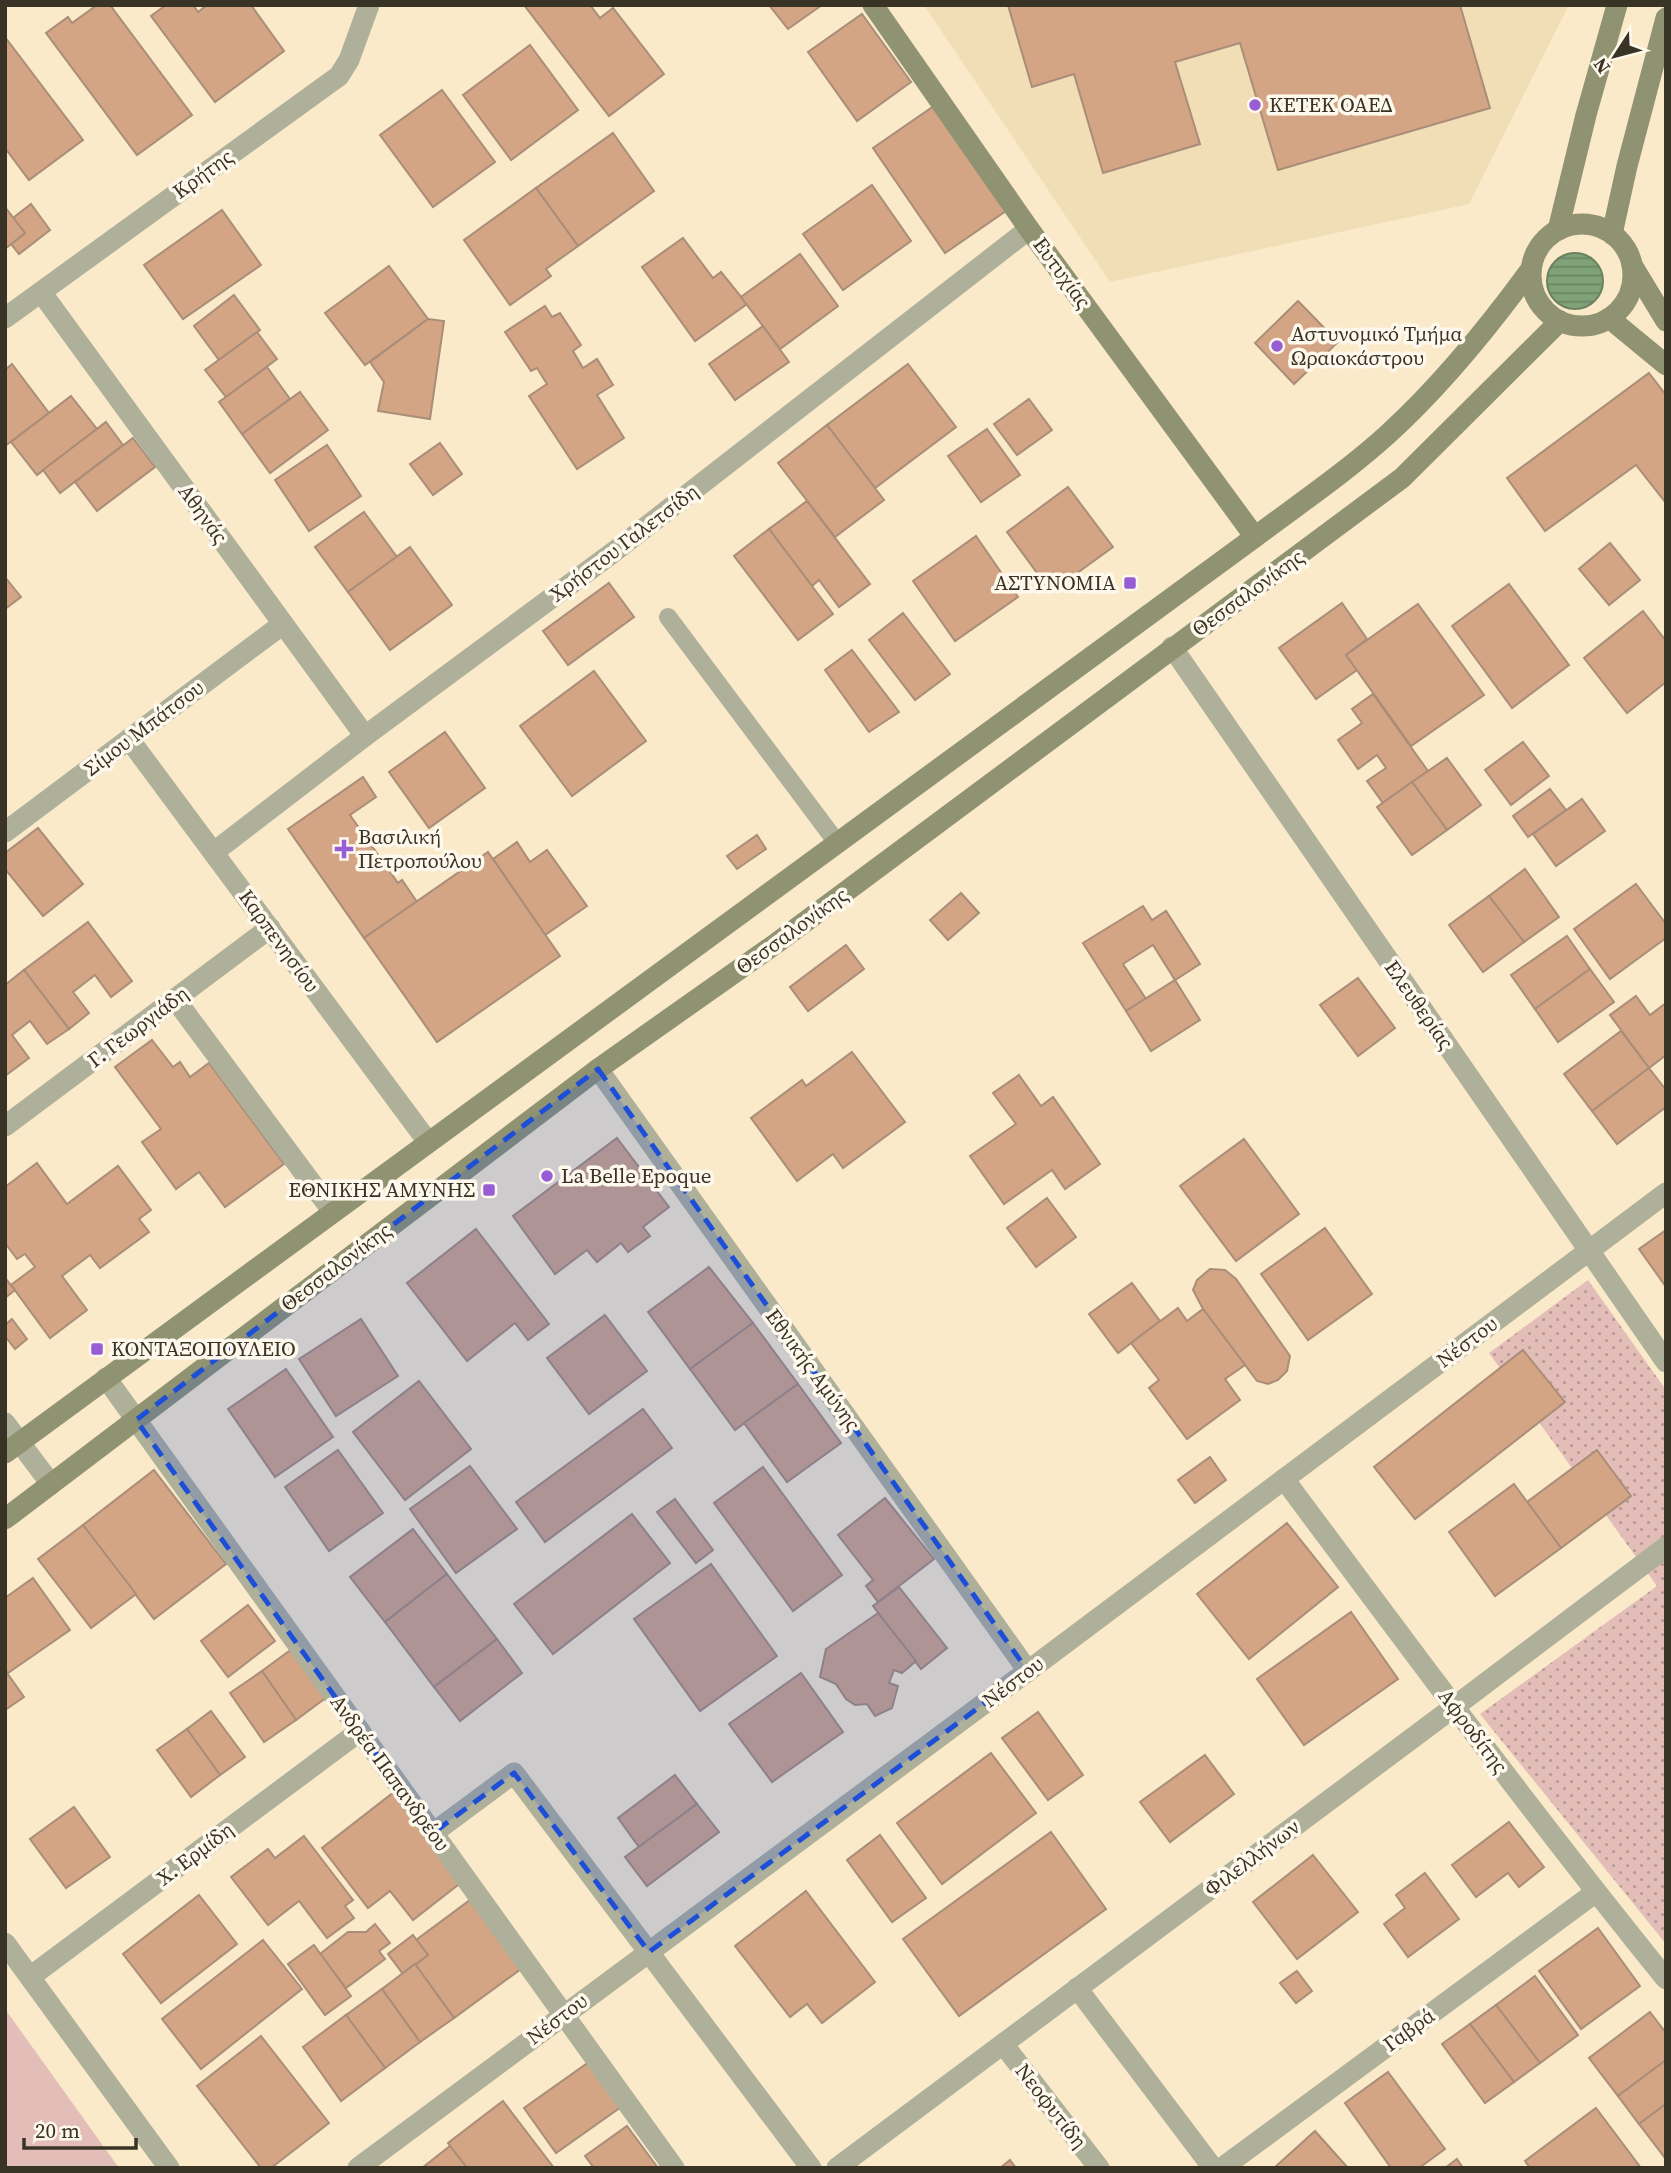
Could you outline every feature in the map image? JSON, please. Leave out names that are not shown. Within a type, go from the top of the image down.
[{"type":"main road","name":"Ευτυχίας","points":[[873,5],[1029,229],[1255,537]]},
{"type":"main road","points":[[1558,230],[1617,5]]},
{"type":"main road","points":[[1612,234],[1629,157],[1666,18]]},
{"type":"main road","points":[[1632,265],[1633,280],[1629,295],[1621,308],[1609,318],[1590,326],[1570,325],[1547,312],[1537,300],[1531,285],[1531,269],[1540,245],[1558,230],[1572,225],[1600,227],[1612,234],[1624,248],[1666,321]]},
{"type":"main road","name":"Θεσσαλονίκης","points":[[13,1448],[1255,537],[1386,436],[1459,361],[1531,269]]},
{"type":"main road","points":[[1609,318],[1666,365]]},
{"type":"main road","name":"Θεσσαλονίκης","points":[[5,1519],[598,1069],[778,942],[1402,478],[1560,321]]},
{"type":"street","name":"Κρήτης","points":[[5,318],[338,76],[349,60],[369,5]]},
{"type":"street","name":"Χρήστου Γαλετσίδη","points":[[214,852],[365,736],[615,551],[1029,229]]},
{"type":"street","name":"Αθηνάς","points":[[41,292],[365,736]]},
{"type":"street","name":"Σίμου Μπάτσου","points":[[5,832],[283,624]]},
{"type":"street","name":"Ελευθερίας","points":[[1172,647],[1666,1362]]},
{"type":"street","name":"Καρπενησίου","points":[[129,739],[428,1142]]},
{"type":"street","name":"Γ. Γεωργιάδη","points":[[5,1126],[270,929]]},
{"type":"street","points":[[176,999],[333,1212]]},
{"type":"street","name":"Εθνικής Αμύνης","points":[[598,1069],[1028,1671]]},
{"type":"street","name":"Νέστου","points":[[358,2168],[1666,1193]]},
{"type":"street","name":"Ανδρέα Παπανδρέου","points":[[106,1378],[674,2168]]},
{"type":"street","points":[[5,1423],[13,1448],[51,1484]]},
{"type":"street","name":"Αφροδίτης","points":[[1284,1479],[1454,1707],[1666,1979]]},
{"type":"street","name":"Φιλελλήνων","points":[[837,2168],[1666,1547]]},
{"type":"street","name":"Χ. Ερμίδη","points":[[30,1977],[360,1731]]},
{"type":"street","points":[[433,1833],[514,1773],[811,2168]]},
{"type":"street","name":"Γαβρά","points":[[1222,2168],[1596,1892]]},
{"type":"street","points":[[5,1943],[169,2168]]},
{"type":"street","points":[[1077,1988],[1213,2168]]},
{"type":"street","name":"Νεοφυτίδη","points":[[1003,2044],[1099,2168]]},
{"type":"lane","points":[[668,617],[838,844]]},
{"type":"highlighted area","points":[[598,1069],[1028,1671],[649,1952],[514,1773],[433,1833],[136,1420]]},
{"type":"shaded area","name":"ΚΕΤΕΚ ΟΑΕΔ","points":[[924,5],[1569,5],[1469,204],[1110,282]]},
{"type":"shaded area","points":[[1575,253],[1586,255],[1595,261],[1601,270],[1601,292],[1595,301],[1586,307],[1575,309],[1564,307],[1555,301],[1549,292],[1547,281],[1549,270],[1555,261],[1564,255]]},
{"type":"shaded area","points":[[1588,1280],[1666,1390],[1666,1944],[1480,1714],[1657,1586],[1489,1353]]},
{"type":"shaded area","points":[[5,2009],[119,2168],[5,2168]]},
{"type":"building","points":[[97,5],[110,5],[192,115],[137,155],[46,33],[68,17],[72,23]]},
{"type":"building","points":[[166,5],[193,5],[198,12],[207,5],[251,5],[284,51],[215,102],[151,16]]},
{"type":"building","points":[[524,5],[590,5],[600,18],[613,8],[664,74],[609,116]]},
{"type":"building","points":[[769,5],[822,5],[788,29]]},
{"type":"building","points":[[1008,5],[1460,5],[1490,108],[1278,170],[1240,43],[1175,62],[1200,144],[1103,173],[1074,74],[1032,87]]},
{"type":"building","points":[[862,14],[911,82],[857,121],[808,52]]},
{"type":"building","points":[[5,37],[83,140],[29,180],[5,148]]},
{"type":"building","points":[[530,45],[578,110],[511,160],[463,95]]},
{"type":"building","points":[[442,90],[495,162],[433,207],[380,135]]},
{"type":"building","points":[[934,106],[1006,211],[945,253],[873,148]]},
{"type":"building","points":[[613,133],[654,191],[578,246],[536,188]]},
{"type":"building","points":[[872,185],[911,241],[843,290],[803,234]]},
{"type":"building","points":[[536,188],[578,246],[546,269],[551,276],[510,305],[464,240]]},
{"type":"building","points":[[31,204],[50,230],[19,254],[11,244],[25,233],[13,218]]},
{"type":"building","points":[[5,207],[25,233],[5,249]]},
{"type":"building","points":[[222,210],[261,265],[183,319],[144,265]]},
{"type":"building","points":[[683,238],[713,278],[721,272],[747,304],[695,341],[642,267]]},
{"type":"building","points":[[800,254],[838,306],[780,349],[741,297]]},
{"type":"building","points":[[389,266],[428,319],[365,365],[325,313]]},
{"type":"building","points":[[234,295],[260,330],[219,360],[194,326]]},
{"type":"building","points":[[1298,301],[1338,342],[1294,384],[1255,343]]},
{"type":"building","points":[[545,306],[552,317],[560,313],[581,345],[573,351],[583,368],[597,359],[613,385],[597,395],[624,438],[577,469],[529,396],[547,384],[537,368],[531,371],[505,332]]},
{"type":"building","points":[[428,319],[444,321],[430,419],[378,411],[384,382],[370,362]]},
{"type":"building","points":[[763,326],[789,362],[735,400],[709,364]]},
{"type":"building","points":[[257,332],[277,359],[226,397],[205,370]]},
{"type":"building","points":[[12,364],[49,413],[5,446],[5,370]]},
{"type":"building","points":[[908,364],[956,427],[875,488],[827,425]]},
{"type":"building","points":[[267,367],[290,399],[242,434],[219,402]]},
{"type":"building","points":[[1649,373],[1666,395],[1666,503],[1636,465],[1545,531],[1507,478]]},
{"type":"building","points":[[300,392],[328,430],[270,473],[242,434]]},
{"type":"building","points":[[71,396],[97,429],[37,475],[11,442]]},
{"type":"building","points":[[1029,399],[1052,430],[1017,455],[994,424]]},
{"type":"building","points":[[106,422],[123,445],[60,493],[43,470]]},
{"type":"building","points":[[827,425],[884,500],[835,537],[778,463]]},
{"type":"building","points":[[987,429],[1020,475],[981,502],[948,456]]},
{"type":"building","points":[[133,438],[155,467],[97,511],[75,482]]},
{"type":"building","points":[[440,443],[462,474],[433,495],[410,464]]},
{"type":"building","points":[[327,445],[361,496],[309,531],[275,480]]},
{"type":"building","points":[[1068,487],[1113,547],[1051,592],[1007,532]]},
{"type":"building","points":[[807,501],[870,584],[839,607],[819,580],[812,586],[769,529]]},
{"type":"building","points":[[364,512],[397,557],[348,592],[315,547]]},
{"type":"building","points":[[769,529],[833,614],[798,640],[734,556]]},
{"type":"building","points":[[976,536],[1018,597],[955,641],[913,581]]},
{"type":"building","points":[[1610,543],[1640,580],[1609,605],[1579,569]]},
{"type":"building","points":[[410,547],[452,605],[390,650],[348,592]]},
{"type":"building","points":[[5,577],[21,597],[5,609]]},
{"type":"building","points":[[609,583],[634,617],[568,665],[543,631]]},
{"type":"building","points":[[1509,584],[1569,665],[1512,708],[1452,626]]},
{"type":"building","points":[[1342,603],[1367,639],[1346,655],[1357,670],[1316,699],[1279,648]]},
{"type":"building","points":[[1418,604],[1484,695],[1411,746],[1346,655]]},
{"type":"building","points":[[1643,611],[1666,641],[1666,682],[1627,713],[1584,658]]},
{"type":"building","points":[[903,613],[950,674],[915,700],[869,640]]},
{"type":"building","points":[[852,650],[899,712],[869,732],[825,670]]},
{"type":"building","points":[[594,671],[646,741],[572,796],[520,726]]},
{"type":"building","points":[[1373,694],[1428,771],[1383,803],[1367,781],[1386,768],[1377,755],[1358,769],[1338,740],[1362,723],[1352,709]]},
{"type":"building","points":[[445,732],[485,788],[429,828],[389,772]]},
{"type":"building","points":[[1523,742],[1549,776],[1511,805],[1485,770]]},
{"type":"building","points":[[1447,758],[1481,805],[1447,830],[1412,782]]},
{"type":"building","points":[[363,777],[376,797],[350,815],[398,883],[402,880],[417,902],[364,938],[288,829]]},
{"type":"building","points":[[1412,782],[1447,830],[1412,855],[1377,807]]},
{"type":"building","points":[[1550,789],[1566,810],[1528,837],[1513,816]]},
{"type":"building","points":[[1582,799],[1605,831],[1556,866],[1533,834]]},
{"type":"building","points":[[38,828],[83,884],[43,916],[5,869],[5,853]]},
{"type":"building","points":[[757,835],[766,849],[737,869],[727,856]]},
{"type":"building","points":[[517,842],[530,862],[547,850],[587,906],[545,935],[493,859]]},
{"type":"building","points":[[488,852],[560,956],[437,1042],[364,938]]},
{"type":"building","points":[[1525,869],[1559,917],[1524,942],[1489,896]]},
{"type":"building","points":[[1636,884],[1666,924],[1666,938],[1610,979],[1574,929]]},
{"type":"building","points":[[961,893],[979,913],[948,940],[930,920]]},
{"type":"building","points":[[1489,896],[1524,942],[1483,972],[1449,925]]},
{"type":"building","points":[[1143,906],[1152,920],[1166,911],[1200,964],[1175,980],[1153,945],[1123,964],[1146,999],[1126,1011],[1083,943]]},
{"type":"building","points":[[88,922],[132,981],[111,997],[95,975],[73,992],[89,1013],[69,1029],[24,970]]},
{"type":"building","points":[[1567,936],[1590,969],[1535,1009],[1511,975]]},
{"type":"building","points":[[846,945],[864,969],[808,1011],[790,987]]},
{"type":"building","points":[[1590,969],[1614,1002],[1558,1042],[1535,1009]]},
{"type":"building","points":[[24,970],[69,1029],[47,1044],[30,1021],[12,1035],[29,1058],[5,1076],[5,985]]},
{"type":"building","points":[[1358,978],[1395,1028],[1358,1056],[1320,1005]]},
{"type":"building","points":[[1175,980],[1200,1020],[1151,1051],[1126,1011]]},
{"type":"building","points":[[1636,996],[1650,1015],[1666,1003],[1666,1055],[1649,1068],[1610,1015]]},
{"type":"building","points":[[1621,1031],[1649,1068],[1592,1111],[1564,1074]]},
{"type":"building","points":[[152,1040],[173,1067],[180,1062],[190,1077],[209,1063],[284,1164],[225,1207],[199,1172],[176,1189],[142,1142],[161,1129],[115,1067]]},
{"type":"building","points":[[852,1052],[905,1122],[843,1168],[833,1154],[797,1181],[751,1118],[802,1080],[806,1086]]},
{"type":"building","points":[[1649,1068],[1666,1090],[1666,1107],[1617,1144],[1592,1111]]},
{"type":"building","points":[[1019,1075],[1041,1106],[1053,1097],[1100,1164],[1065,1189],[1052,1170],[1004,1204],[970,1156],[1016,1124],[993,1093]]},
{"type":"building","points":[[617,1138],[669,1207],[643,1227],[650,1236],[628,1252],[621,1243],[597,1262],[587,1250],[555,1274],[513,1216]]},
{"type":"building","points":[[1244,1139],[1299,1214],[1236,1261],[1180,1186]]},
{"type":"building","points":[[37,1163],[67,1204],[118,1166],[151,1210],[139,1219],[149,1232],[100,1268],[90,1255],[62,1276],[87,1310],[50,1338],[11,1285],[35,1267],[25,1254],[17,1259],[5,1243],[5,1187]]},
{"type":"building","points":[[1047,1198],[1076,1237],[1036,1267],[1007,1228]]},
{"type":"building","points":[[1325,1228],[1372,1294],[1308,1340],[1261,1274]]},
{"type":"building","points":[[476,1229],[549,1324],[528,1340],[515,1323],[467,1361],[407,1283]]},
{"type":"building","points":[[1666,1230],[1666,1287],[1639,1249]]},
{"type":"building","points":[[709,1267],[753,1323],[690,1369],[648,1312]]},
{"type":"building","points":[[1210,1269],[1225,1270],[1236,1279],[1290,1356],[1287,1371],[1278,1380],[1268,1384],[1257,1381],[1203,1309],[1193,1290],[1197,1280]]},
{"type":"building","points":[[5,1278],[15,1290],[5,1298]]},
{"type":"building","points":[[1132,1283],[1160,1321],[1118,1353],[1089,1314]]},
{"type":"building","points":[[1178,1308],[1187,1321],[1203,1309],[1245,1365],[1225,1379],[1240,1400],[1187,1439],[1149,1388],[1159,1380],[1131,1343]]},
{"type":"building","points":[[605,1315],[647,1371],[589,1414],[547,1358]]},
{"type":"building","points":[[12,1319],[27,1339],[15,1349],[5,1336],[5,1325]]},
{"type":"building","points":[[361,1319],[398,1376],[336,1416],[299,1359]]},
{"type":"building","points":[[753,1323],[798,1384],[735,1430],[690,1369]]},
{"type":"building","points":[[1523,1350],[1565,1402],[1415,1519],[1374,1467]]},
{"type":"building","points":[[286,1369],[333,1437],[275,1477],[228,1409]]},
{"type":"building","points":[[419,1381],[471,1449],[405,1500],[353,1432]]},
{"type":"building","points":[[798,1384],[841,1443],[787,1482],[744,1423]]},
{"type":"building","points":[[643,1409],[672,1448],[545,1542],[516,1502]]},
{"type":"building","points":[[338,1450],[383,1513],[329,1551],[285,1487]]},
{"type":"building","points":[[1597,1450],[1631,1496],[1561,1548],[1527,1502]]},
{"type":"building","points":[[1210,1457],[1226,1480],[1195,1503],[1178,1480]]},
{"type":"building","points":[[470,1466],[517,1529],[456,1573],[410,1509]]},
{"type":"building","points":[[763,1467],[842,1575],[793,1611],[714,1503]]},
{"type":"building","points":[[154,1470],[226,1564],[154,1619],[83,1525]]},
{"type":"building","points":[[1514,1484],[1561,1548],[1495,1596],[1449,1532]]},
{"type":"building","points":[[885,1498],[934,1559],[878,1602],[866,1586],[873,1580],[838,1535]]},
{"type":"building","points":[[675,1499],[713,1550],[696,1563],[657,1512]]},
{"type":"building","points":[[632,1514],[670,1563],[553,1654],[514,1604]]},
{"type":"building","points":[[1287,1523],[1338,1587],[1249,1659],[1197,1594]]},
{"type":"building","points":[[83,1525],[136,1594],[91,1628],[38,1559]]},
{"type":"building","points":[[413,1529],[447,1574],[385,1622],[350,1577]]},
{"type":"building","points":[[711,1564],[777,1656],[700,1711],[634,1619]]},
{"type":"building","points":[[447,1574],[497,1639],[434,1687],[385,1622]]},
{"type":"building","points":[[33,1578],[70,1630],[8,1673],[5,1670],[5,1598]]},
{"type":"building","points":[[899,1587],[947,1648],[921,1669],[873,1606]]},
{"type":"building","points":[[248,1605],[275,1641],[228,1677],[201,1641]]},
{"type":"building","points":[[1351,1612],[1398,1679],[1304,1745],[1257,1679]]},
{"type":"building","points":[[878,1613],[916,1661],[902,1673],[894,1670],[889,1683],[898,1686],[892,1708],[875,1716],[867,1704],[855,1705],[846,1699],[836,1684],[820,1677],[826,1649]]},
{"type":"building","points":[[497,1639],[522,1673],[460,1721],[434,1687]]},
{"type":"building","points":[[292,1649],[327,1697],[296,1720],[262,1671]]},
{"type":"building","points":[[5,1670],[24,1697],[5,1710]]},
{"type":"building","points":[[262,1671],[296,1720],[264,1742],[230,1693]]},
{"type":"building","points":[[801,1673],[843,1732],[772,1782],[729,1724]]},
{"type":"building","points":[[211,1711],[245,1757],[220,1775],[187,1729]]},
{"type":"building","points":[[1038,1712],[1083,1775],[1048,1800],[1002,1738]]},
{"type":"building","points":[[187,1729],[220,1775],[191,1797],[157,1750]]},
{"type":"building","points":[[991,1753],[1036,1813],[942,1884],[897,1823]]},
{"type":"building","points":[[1205,1755],[1234,1794],[1170,1842],[1140,1802]]},
{"type":"building","points":[[675,1775],[697,1804],[639,1847],[618,1818]]},
{"type":"building","points":[[394,1792],[463,1881],[413,1920],[390,1891],[368,1908],[322,1848]]},
{"type":"building","points":[[697,1804],[719,1832],[647,1886],[625,1857]]},
{"type":"building","points":[[74,1807],[110,1857],[66,1888],[30,1839]]},
{"type":"building","points":[[1509,1822],[1544,1867],[1519,1887],[1508,1873],[1476,1897],[1452,1865]]},
{"type":"building","points":[[1051,1832],[1106,1909],[959,2016],[903,1939]]},
{"type":"building","points":[[880,1835],[926,1898],[892,1922],[847,1860]]},
{"type":"building","points":[[304,1836],[353,1900],[345,1906],[354,1918],[327,1938],[299,1901],[268,1925],[231,1877],[268,1849],[275,1858]]},
{"type":"building","points":[[1313,1855],[1358,1912],[1297,1959],[1253,1902]]},
{"type":"building","points":[[1425,1873],[1459,1919],[1408,1957],[1384,1924],[1405,1908],[1396,1895]]},
{"type":"building","points":[[806,1891],[875,1982],[822,2023],[807,2004],[790,2017],[735,1946]]},
{"type":"building","points":[[199,1895],[237,1944],[161,2003],[123,1954]]},
{"type":"building","points":[[470,1900],[521,1969],[454,2018],[415,1964],[428,1955],[416,1940]]},
{"type":"building","points":[[375,1924],[390,1943],[379,1951],[385,1959],[346,1988],[320,1954],[348,1932],[366,1932]]},
{"type":"building","points":[[1598,1928],[1640,1986],[1581,2029],[1539,1971]]},
{"type":"building","points":[[413,1935],[428,1955],[403,1974],[388,1954]]},
{"type":"building","points":[[263,1940],[302,1989],[201,2069],[162,2019]]},
{"type":"building","points":[[314,1945],[351,1996],[325,2015],[288,1964]]},
{"type":"building","points":[[415,1964],[454,2018],[420,2042],[382,1989]]},
{"type":"building","points":[[1297,1971],[1312,1991],[1296,2003],[1280,1983]]},
{"type":"building","points":[[1535,1976],[1578,2035],[1540,2063],[1496,2005]]},
{"type":"building","points":[[382,1989],[420,2042],[385,2068],[346,2015]]},
{"type":"building","points":[[1496,2005],[1540,2063],[1514,2082],[1470,2024]]},
{"type":"building","points":[[1650,2012],[1666,2033],[1666,2060],[1618,2096],[1589,2058]]},
{"type":"building","points":[[346,2015],[385,2068],[341,2101],[303,2047]]},
{"type":"building","points":[[1470,2024],[1514,2082],[1485,2103],[1442,2044]]},
{"type":"building","points":[[261,2036],[329,2123],[271,2168],[261,2168],[197,2086]]},
{"type":"building","points":[[1666,2060],[1666,2104],[1639,2124],[1618,2096]]},
{"type":"building","points":[[589,2062],[621,2107],[556,2153],[524,2108]]},
{"type":"building","points":[[1388,2072],[1445,2149],[1419,2168],[1391,2168],[1345,2103]]},
{"type":"building","points":[[503,2101],[554,2168],[467,2168],[448,2143]]},
{"type":"building","points":[[1666,2104],[1666,2158],[1665,2158],[1639,2124]]},
{"type":"building","points":[[1596,2108],[1641,2168],[1530,2168],[1525,2161]]},
{"type":"building","points":[[627,2126],[658,2168],[594,2168],[585,2156]]},
{"type":"building","points":[[1315,2131],[1348,2168],[1274,2168]]},
{"type":"building","points":[[450,2146],[467,2168],[422,2168]]},
{"type":"building","points":[[1457,2159],[1463,2168],[1445,2168]]},
{"type":"building","points":[[1010,2160],[1016,2168],[1000,2168]]},
{"type":"place","name":"ΚΕΤΕΚ ΟΑΕΔ","points":[[1255,105]]},
{"type":"place","name":"Αστυνομικό Τμήμα Ωραιοκάστρου","points":[[1277,346]]},
{"type":"place","name":"ΑΣΤΥΝΟΜΙΑ","points":[[1130,583]]},
{"type":"place","name":"Βασιλική Πετροπούλου","points":[[344,849]]},
{"type":"place","name":"La Belle Epoque","points":[[547,1176]]},
{"type":"place","name":"ΕΘΝΙΚΗΣ ΑΜΥΝΗΣ","points":[[489,1190]]},
{"type":"place","name":"ΚΟΝΤΑΞΟΠΟΥΛΕΙΟ","points":[[97,1349]]}]
